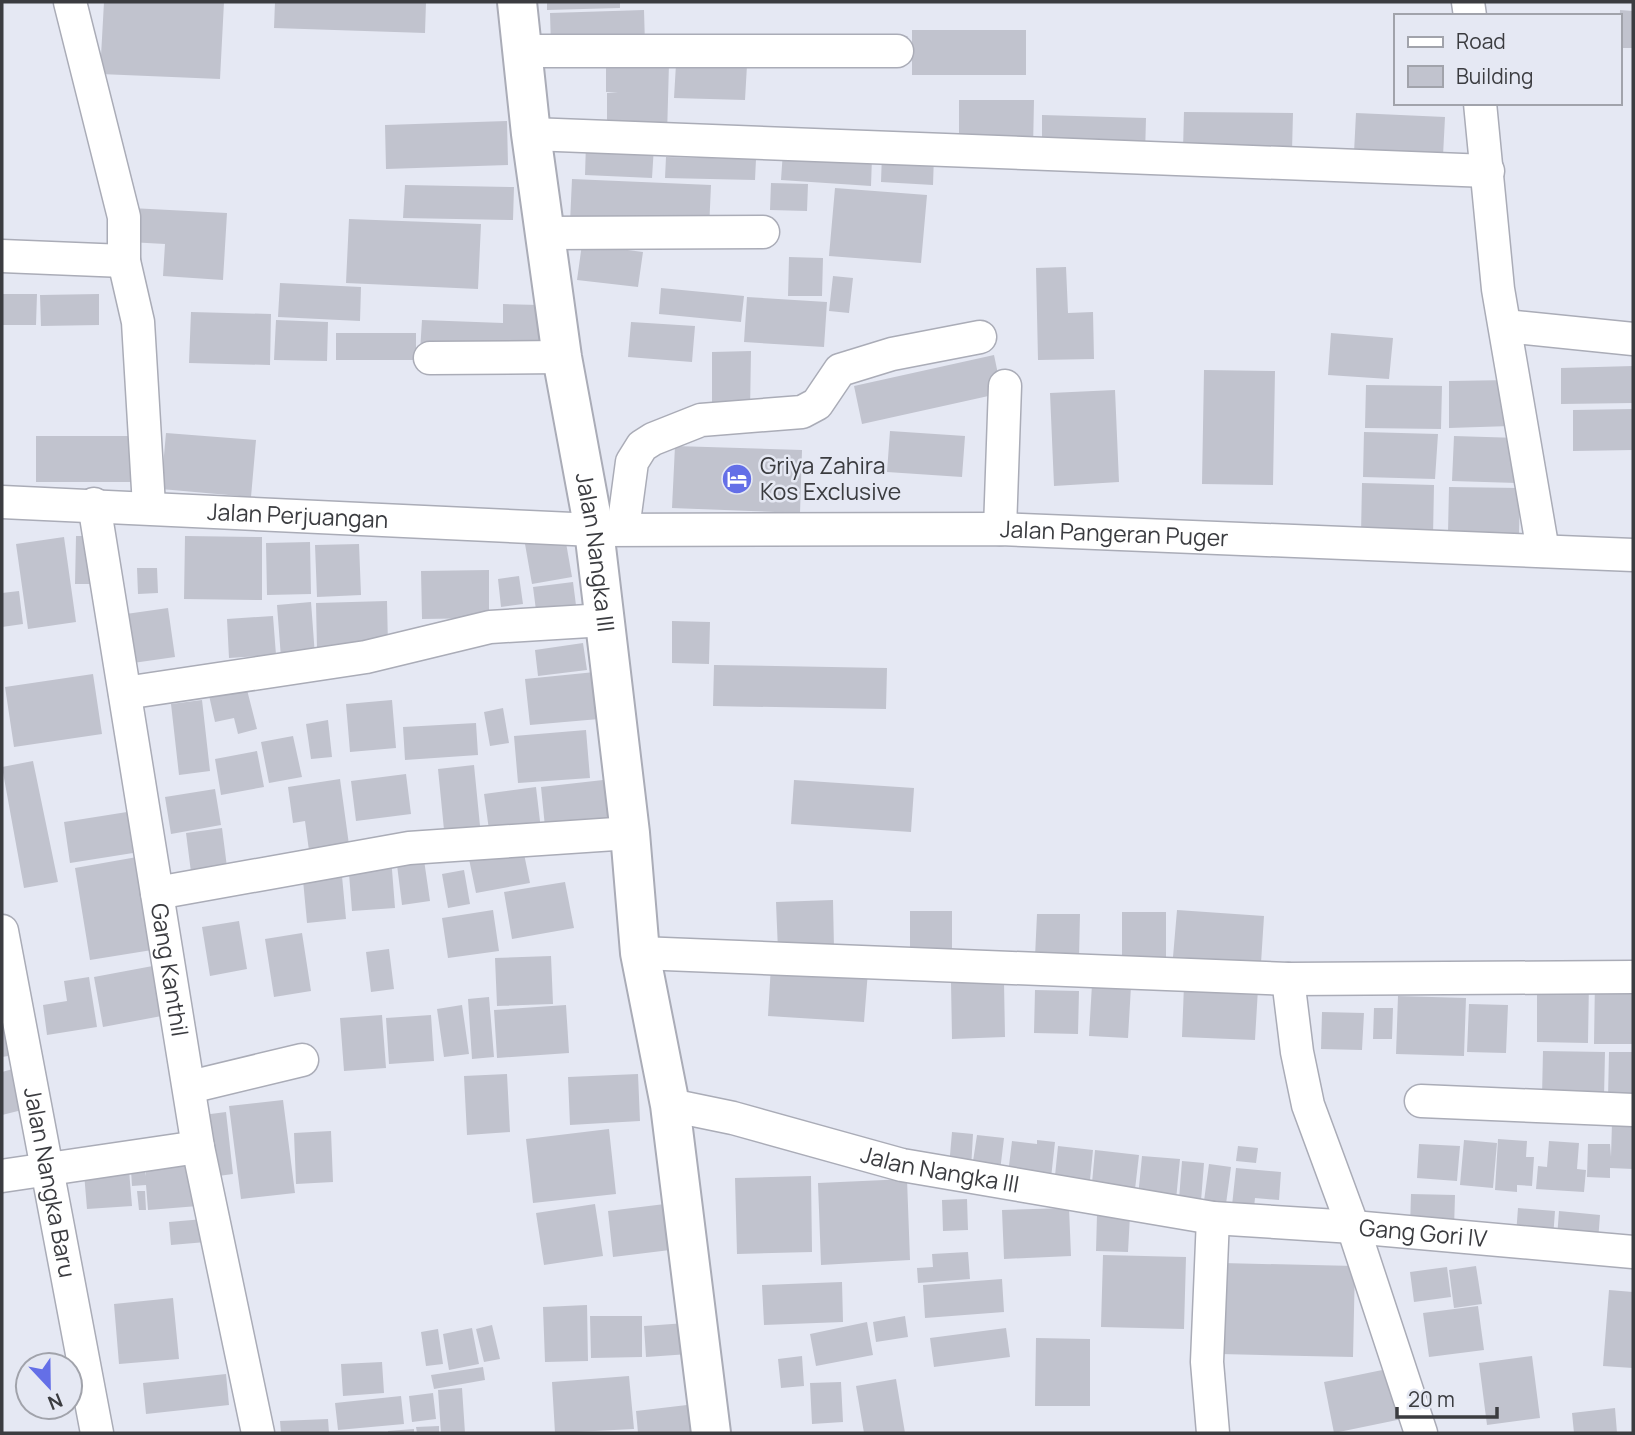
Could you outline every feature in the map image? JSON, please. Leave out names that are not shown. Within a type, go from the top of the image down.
[{"type":"street","points":[[70,2],[124,217],[124,261],[138,322],[149,506]]},
{"type":"street","name":"Jalan Nangka III","points":[[517,2],[531,134],[562,357],[608,529],[605,620],[630,833],[640,953],[670,1105],[711,1433]]},
{"type":"street","points":[[521,51],[897,51]]},
{"type":"street","points":[[1480,105],[1498,289],[1543,551]]},
{"type":"street","points":[[531,134],[1488,171]]},
{"type":"street","points":[[545,233],[763,232]]},
{"type":"street","points":[[2,256],[124,261]]},
{"type":"street","points":[[1505,326],[1633,339]]},
{"type":"street","points":[[608,529],[632,462],[642,446],[653,439],[701,420],[802,412],[817,404],[840,370],[892,354],[980,337]]},
{"type":"street","points":[[430,358],[562,357]]},
{"type":"street","points":[[1000,529],[1005,386]]},
{"type":"street","name":"Jalan Perjuangan","points":[[2,502],[149,506],[608,529]]},
{"type":"street","name":"Gang Kanthil","points":[[94,504],[198,1147],[258,1433]]},
{"type":"street","name":"Jalan Pangeran Puger","points":[[608,529],[1000,529],[1633,555]]},
{"type":"street","points":[[125,693],[366,657],[490,627],[605,620]]},
{"type":"street","points":[[157,893],[409,848],[630,833]]},
{"type":"street","name":"Jalan Nangka Baru","points":[[2,931],[97,1433]]},
{"type":"street","points":[[640,953],[1288,979],[1633,977]]},
{"type":"street","points":[[1288,979],[1297,1052],[1308,1105],[1353,1227],[1421,1433]]},
{"type":"street","points":[[190,1087],[302,1060]]},
{"type":"street","points":[[1421,1101],[1633,1110]]},
{"type":"street","name":"Jalan Nangka III","points":[[670,1105],[733,1118],[902,1165],[1213,1218]]},
{"type":"street","points":[[2,1176],[198,1147]]},
{"type":"street","points":[[1213,1218],[1207,1362],[1213,1433]]},
{"type":"street","name":"Gang Gori IV","points":[[1213,1218],[1353,1227],[1633,1252]]},
{"type":"building","points":[[104,2],[224,2],[220,79],[100,74]]},
{"type":"building","points":[[275,2],[426,2],[425,33],[274,28]]},
{"type":"building","points":[[547,2],[620,2],[620,8],[547,10]]},
{"type":"building","points":[[644,10],[645,45],[551,47],[550,13]]},
{"type":"building","points":[[1620,10],[1633,11],[1633,48],[1621,48]]},
{"type":"building","points":[[912,30],[1026,30],[1026,75],[912,75]]},
{"type":"building","points":[[606,63],[669,63],[667,136],[607,136],[607,93],[618,92],[606,92]]},
{"type":"building","points":[[676,64],[747,65],[745,100],[674,98]]},
{"type":"building","points":[[959,100],[1034,100],[1033,149],[959,149]]},
{"type":"building","points":[[1184,112],[1293,113],[1292,151],[1183,150]]},
{"type":"building","points":[[1356,113],[1445,117],[1443,156],[1354,153]]},
{"type":"building","points":[[1042,115],[1146,118],[1145,155],[1042,153]]},
{"type":"building","points":[[507,121],[508,165],[386,169],[385,125]]},
{"type":"building","points":[[586,143],[654,146],[652,178],[585,175]]},
{"type":"building","points":[[783,151],[872,157],[871,186],[781,180]]},
{"type":"building","points":[[882,153],[934,155],[933,185],[881,182]]},
{"type":"building","points":[[666,157],[756,159],[755,180],[665,178]]},
{"type":"building","points":[[572,179],[711,185],[709,229],[570,223]]},
{"type":"building","points":[[771,183],[808,184],[807,211],[770,210]]},
{"type":"building","points":[[405,185],[514,187],[513,220],[403,218]]},
{"type":"building","points":[[835,188],[927,195],[921,263],[829,256]]},
{"type":"building","points":[[131,208],[227,213],[223,280],[163,276],[165,244],[129,242]]},
{"type":"building","points":[[349,219],[481,224],[478,289],[346,283]]},
{"type":"building","points":[[582,244],[643,252],[638,287],[577,280]]},
{"type":"building","points":[[789,257],[823,258],[822,296],[788,296]]},
{"type":"building","points":[[1066,267],[1068,313],[1093,312],[1094,359],[1038,360],[1036,268]]},
{"type":"building","points":[[833,276],[853,278],[849,313],[829,311]]},
{"type":"building","points":[[280,283],[361,287],[360,321],[278,317]]},
{"type":"building","points":[[661,288],[744,296],[741,322],[659,314]]},
{"type":"building","points":[[2,294],[37,294],[36,325],[2,325]]},
{"type":"building","points":[[99,294],[99,325],[41,326],[40,295]]},
{"type":"building","points":[[747,297],[827,302],[824,347],[744,342]]},
{"type":"building","points":[[503,304],[540,305],[539,356],[420,352],[422,320],[503,323]]},
{"type":"building","points":[[191,312],[271,314],[270,365],[189,363]]},
{"type":"building","points":[[276,320],[328,322],[327,361],[274,360]]},
{"type":"building","points":[[631,322],[695,326],[692,362],[628,357]]},
{"type":"building","points":[[336,333],[416,333],[416,360],[336,360]]},
{"type":"building","points":[[1331,333],[1393,338],[1389,379],[1328,375]]},
{"type":"building","points":[[751,351],[750,412],[712,412],[712,352]]},
{"type":"building","points":[[994,355],[1002,393],[862,424],[854,386]]},
{"type":"building","points":[[1633,366],[1633,403],[1561,404],[1561,368]]},
{"type":"building","points":[[1204,370],[1275,371],[1273,485],[1202,484]]},
{"type":"building","points":[[1511,380],[1511,426],[1449,428],[1449,381]]},
{"type":"building","points":[[1366,385],[1442,386],[1441,429],[1365,428]]},
{"type":"building","points":[[1115,390],[1119,482],[1054,486],[1050,393]]},
{"type":"building","points":[[1633,409],[1633,450],[1573,451],[1573,410]]},
{"type":"building","points":[[890,431],[965,436],[962,477],[887,472]]},
{"type":"building","points":[[1364,432],[1438,434],[1435,479],[1363,477]]},
{"type":"building","points":[[166,433],[256,440],[251,497],[161,489]]},
{"type":"building","points":[[36,436],[131,436],[131,482],[36,482]]},
{"type":"building","points":[[1454,436],[1519,438],[1517,483],[1452,481]]},
{"type":"building","name":"Griya Zahira Kos Exclusive","points":[[675,446],[802,450],[800,513],[672,508]]},
{"type":"building","points":[[1362,483],[1434,485],[1433,537],[1361,535]]},
{"type":"building","points":[[1449,487],[1520,488],[1519,535],[1448,533]]},
{"type":"building","points":[[76,536],[94,536],[94,584],[75,584]]},
{"type":"building","points":[[185,536],[262,537],[262,600],[184,599]]},
{"type":"building","points":[[64,537],[76,622],[28,629],[16,544]]},
{"type":"building","points":[[565,537],[572,577],[532,584],[525,544]]},
{"type":"building","points":[[310,542],[311,594],[267,595],[266,543]]},
{"type":"building","points":[[359,544],[361,595],[317,597],[315,545]]},
{"type":"building","points":[[137,568],[157,568],[158,593],[138,594]]},
{"type":"building","points":[[489,570],[489,618],[422,619],[421,571]]},
{"type":"building","points":[[519,576],[523,604],[501,607],[498,579]]},
{"type":"building","points":[[573,582],[577,613],[537,618],[533,587]]},
{"type":"building","points":[[19,591],[23,624],[2,627],[2,593]]},
{"type":"building","points":[[387,601],[388,646],[317,649],[316,603]]},
{"type":"building","points":[[311,602],[315,656],[281,658],[277,605]]},
{"type":"building","points":[[168,608],[175,657],[133,663],[126,614]]},
{"type":"building","points":[[273,616],[276,655],[229,658],[227,619]]},
{"type":"building","points":[[672,621],[710,622],[709,664],[672,663]]},
{"type":"building","points":[[583,643],[587,670],[538,676],[535,650]]},
{"type":"building","points":[[714,665],[887,668],[886,709],[713,706]]},
{"type":"building","points":[[595,672],[599,719],[530,725],[525,679]]},
{"type":"building","points":[[93,674],[102,734],[14,747],[5,687]]},
{"type":"building","points":[[245,682],[257,729],[238,734],[234,718],[215,722],[208,691]]},
{"type":"building","points":[[202,700],[210,771],[179,775],[171,704]]},
{"type":"building","points":[[392,700],[396,748],[350,752],[346,704]]},
{"type":"building","points":[[503,708],[509,743],[490,746],[484,712]]},
{"type":"building","points":[[328,720],[332,757],[311,759],[306,724]]},
{"type":"building","points":[[476,723],[478,755],[405,760],[403,727]]},
{"type":"building","points":[[586,730],[590,778],[518,783],[514,736]]},
{"type":"building","points":[[293,736],[302,777],[269,783],[261,742]]},
{"type":"building","points":[[257,751],[264,787],[221,795],[215,759]]},
{"type":"building","points":[[33,761],[58,882],[24,888],[2,767]]},
{"type":"building","points":[[474,765],[481,836],[445,840],[438,769]]},
{"type":"building","points":[[406,774],[411,814],[356,821],[351,781]]},
{"type":"building","points":[[340,779],[350,852],[310,858],[305,821],[293,823],[288,787]]},
{"type":"building","points":[[612,779],[618,830],[546,837],[541,787]]},
{"type":"building","points":[[794,780],[914,788],[911,832],[791,824]]},
{"type":"building","points":[[536,787],[541,830],[490,837],[484,794]]},
{"type":"building","points":[[215,789],[221,825],[171,834],[165,797]]},
{"type":"building","points":[[127,812],[133,853],[70,863],[64,822]]},
{"type":"building","points":[[222,828],[228,875],[192,880],[186,833]]},
{"type":"building","points":[[523,849],[530,883],[476,893],[469,859]]},
{"type":"building","points":[[423,853],[430,901],[402,905],[396,857]]},
{"type":"building","points":[[137,857],[152,950],[90,960],[75,868]]},
{"type":"building","points":[[391,857],[395,908],[352,911],[348,861]]},
{"type":"building","points":[[464,870],[470,904],[448,908],[442,874]]},
{"type":"building","points":[[342,876],[346,919],[307,923],[303,880]]},
{"type":"building","points":[[565,882],[574,928],[512,939],[504,892]]},
{"type":"building","points":[[833,900],[834,949],[778,951],[776,902]]},
{"type":"building","points":[[493,910],[499,951],[448,958],[442,918]]},
{"type":"building","points":[[1177,910],[1264,916],[1261,963],[1173,957]]},
{"type":"building","points":[[910,911],[952,911],[952,958],[910,959]]},
{"type":"building","points":[[1122,912],[1166,912],[1166,960],[1122,960]]},
{"type":"building","points":[[1037,914],[1080,914],[1079,958],[1035,957]]},
{"type":"building","points":[[239,921],[247,969],[210,976],[202,927]]},
{"type":"building","points":[[302,933],[311,991],[274,997],[265,939]]},
{"type":"building","points":[[389,949],[394,989],[371,992],[366,952]]},
{"type":"building","points":[[551,956],[553,1004],[497,1006],[495,958]]},
{"type":"building","points":[[158,965],[167,1015],[103,1027],[94,977]]},
{"type":"building","points":[[771,965],[868,971],[864,1022],[768,1016]]},
{"type":"building","points":[[89,977],[97,1027],[47,1035],[43,1005],[67,1001],[64,981]]},
{"type":"building","points":[[1537,979],[1589,980],[1588,1043],[1537,1042]]},
{"type":"building","points":[[1595,979],[1633,980],[1633,1044],[1594,1044]]},
{"type":"building","points":[[1004,982],[1005,1037],[952,1039],[951,983]]},
{"type":"building","points":[[1092,984],[1131,986],[1128,1038],[1089,1036]]},
{"type":"building","points":[[1184,985],[1258,988],[1255,1040],[1182,1037]]},
{"type":"building","points":[[1035,990],[1079,991],[1078,1034],[1034,1033]]},
{"type":"building","points":[[1398,996],[1466,998],[1464,1056],[1396,1054]]},
{"type":"building","points":[[489,997],[494,1057],[472,1059],[468,999]]},
{"type":"building","points":[[1469,1004],[1508,1005],[1506,1053],[1467,1052]]},
{"type":"building","points":[[462,1005],[469,1054],[444,1057],[437,1009]]},
{"type":"building","points":[[566,1005],[569,1053],[497,1058],[494,1010]]},
{"type":"building","points":[[1374,1008],[1393,1008],[1392,1039],[1373,1039]]},
{"type":"building","points":[[1322,1012],[1364,1013],[1362,1050],[1321,1049]]},
{"type":"building","points":[[382,1015],[386,1068],[344,1071],[340,1018]]},
{"type":"building","points":[[431,1015],[434,1061],[389,1064],[386,1018]]},
{"type":"building","points":[[16,1027],[20,1054],[2,1057],[2,1029]]},
{"type":"building","points":[[1543,1051],[1605,1052],[1604,1098],[1542,1097]]},
{"type":"building","points":[[1609,1052],[1633,1052],[1633,1099],[1608,1098]]},
{"type":"building","points":[[20,1067],[30,1108],[2,1115],[2,1072]]},
{"type":"building","points":[[507,1074],[510,1132],[467,1135],[464,1076]]},
{"type":"building","points":[[638,1074],[640,1121],[570,1125],[568,1077]]},
{"type":"building","points":[[283,1100],[295,1193],[241,1199],[229,1106]]},
{"type":"building","points":[[226,1112],[233,1174],[211,1177],[203,1115]]},
{"type":"building","points":[[1612,1122],[1633,1123],[1633,1169],[1610,1168],[1610,1178],[1587,1177],[1588,1144],[1610,1144],[1611,1157]]},
{"type":"building","points":[[609,1129],[616,1194],[533,1203],[526,1139]]},
{"type":"building","points":[[331,1131],[333,1182],[296,1184],[294,1133]]},
{"type":"building","points":[[952,1132],[973,1134],[971,1169],[949,1167]]},
{"type":"building","points":[[977,1135],[1004,1138],[1000,1171],[972,1168]]},
{"type":"building","points":[[1498,1139],[1527,1141],[1526,1157],[1534,1157],[1532,1186],[1517,1185],[1517,1192],[1495,1190]]},
{"type":"building","points":[[1037,1140],[1055,1142],[1051,1178],[1008,1174],[1012,1141],[1037,1144]]},
{"type":"building","points":[[1464,1140],[1497,1143],[1493,1188],[1460,1185]]},
{"type":"building","points":[[1549,1141],[1579,1143],[1577,1169],[1586,1170],[1584,1192],[1536,1189],[1538,1166],[1547,1167]]},
{"type":"building","points":[[1419,1144],[1460,1146],[1457,1181],[1417,1178]]},
{"type":"building","points":[[1058,1146],[1093,1150],[1089,1190],[1054,1186]]},
{"type":"building","points":[[1238,1146],[1258,1148],[1256,1163],[1236,1161]]},
{"type":"building","points":[[1095,1150],[1139,1155],[1134,1198],[1091,1194]]},
{"type":"building","points":[[1142,1156],[1180,1159],[1176,1200],[1138,1197]]},
{"type":"building","points":[[1182,1161],[1204,1163],[1201,1201],[1179,1199]]},
{"type":"building","points":[[196,1163],[198,1206],[148,1210],[146,1185],[132,1186],[131,1170],[144,1168],[146,1176],[145,1166]]},
{"type":"building","points":[[1209,1164],[1231,1167],[1226,1204],[1204,1201]]},
{"type":"building","points":[[1236,1168],[1281,1172],[1279,1200],[1255,1198],[1253,1217],[1231,1215]]},
{"type":"building","points":[[129,1170],[132,1206],[87,1209],[84,1173]]},
{"type":"building","points":[[811,1176],[812,1252],[737,1254],[735,1178]]},
{"type":"building","points":[[907,1179],[910,1260],[821,1265],[818,1183]]},
{"type":"building","points":[[137,1191],[145,1191],[146,1210],[139,1210]]},
{"type":"building","points":[[1411,1194],[1455,1195],[1454,1229],[1410,1228]]},
{"type":"building","points":[[967,1199],[968,1230],[943,1231],[942,1200]]},
{"type":"building","points":[[595,1204],[603,1256],[544,1265],[536,1213]]},
{"type":"building","points":[[665,1204],[670,1250],[613,1257],[608,1211]]},
{"type":"building","points":[[1069,1208],[1071,1256],[1004,1259],[1002,1210]]},
{"type":"building","points":[[1518,1208],[1555,1211],[1553,1238],[1516,1235]]},
{"type":"building","points":[[1559,1211],[1600,1215],[1598,1241],[1557,1238]]},
{"type":"building","points":[[1097,1214],[1130,1215],[1128,1252],[1096,1251]]},
{"type":"building","points":[[204,1219],[206,1242],[171,1245],[169,1222]]},
{"type":"building","points":[[968,1252],[970,1279],[918,1283],[917,1268],[933,1267],[932,1254]]},
{"type":"building","points":[[1103,1255],[1186,1257],[1184,1329],[1101,1327]]},
{"type":"building","points":[[1222,1263],[1355,1266],[1353,1357],[1220,1354]]},
{"type":"building","points":[[1476,1266],[1482,1304],[1454,1308],[1449,1270]]},
{"type":"building","points":[[1447,1267],[1451,1297],[1414,1302],[1410,1272]]},
{"type":"building","points":[[1002,1279],[1004,1312],[925,1318],[923,1285]]},
{"type":"building","points":[[842,1282],[843,1322],[764,1325],[762,1285]]},
{"type":"building","points":[[1609,1290],[1633,1292],[1633,1368],[1603,1366]]},
{"type":"building","points":[[173,1298],[179,1359],[119,1364],[114,1304]]},
{"type":"building","points":[[587,1305],[588,1361],[545,1362],[543,1307]]},
{"type":"building","points":[[1478,1306],[1484,1350],[1429,1357],[1423,1313]]},
{"type":"building","points":[[590,1316],[642,1316],[642,1357],[591,1358]]},
{"type":"building","points":[[905,1316],[908,1337],[876,1342],[873,1322]]},
{"type":"building","points":[[867,1322],[873,1355],[816,1366],[810,1334]]},
{"type":"building","points":[[686,1323],[689,1354],[646,1357],[644,1326]]},
{"type":"building","points":[[492,1325],[500,1359],[484,1362],[476,1329]]},
{"type":"building","points":[[472,1328],[479,1364],[449,1370],[443,1334]]},
{"type":"building","points":[[1006,1328],[1010,1357],[934,1367],[930,1338]]},
{"type":"building","points":[[438,1329],[443,1364],[426,1366],[421,1332]]},
{"type":"building","points":[[1036,1338],[1090,1339],[1090,1406],[1035,1406]]},
{"type":"building","points":[[802,1356],[804,1386],[781,1388],[778,1359]]},
{"type":"building","points":[[1532,1356],[1540,1418],[1487,1425],[1479,1363]]},
{"type":"building","points":[[382,1362],[384,1393],[343,1396],[341,1364]]},
{"type":"building","points":[[483,1367],[485,1380],[434,1389],[431,1375]]},
{"type":"building","points":[[1392,1368],[1402,1419],[1334,1433],[1324,1382]]},
{"type":"building","points":[[226,1374],[229,1405],[146,1414],[143,1383]]},
{"type":"building","points":[[629,1376],[634,1429],[555,1433],[552,1382]]},
{"type":"building","points":[[896,1379],[905,1433],[864,1433],[856,1386]]},
{"type":"building","points":[[841,1382],[843,1422],[812,1424],[810,1383]]},
{"type":"building","points":[[462,1388],[465,1433],[441,1433],[438,1390]]},
{"type":"building","points":[[433,1393],[436,1419],[412,1422],[409,1396]]},
{"type":"building","points":[[401,1396],[404,1424],[338,1430],[335,1403]]},
{"type":"building","points":[[687,1405],[691,1433],[638,1433],[636,1411]]},
{"type":"building","points":[[1615,1408],[1617,1433],[1574,1433],[1572,1413]]},
{"type":"building","points":[[328,1419],[329,1433],[281,1433],[280,1421]]},
{"type":"building","points":[[439,1426],[439,1433],[417,1433],[416,1427]]},
{"type":"building","points":[[414,1429],[414,1433],[388,1433],[388,1431]]},
{"type":"place","name":"Griya Zahira Kos Exclusive","points":[[737,479]]}]
